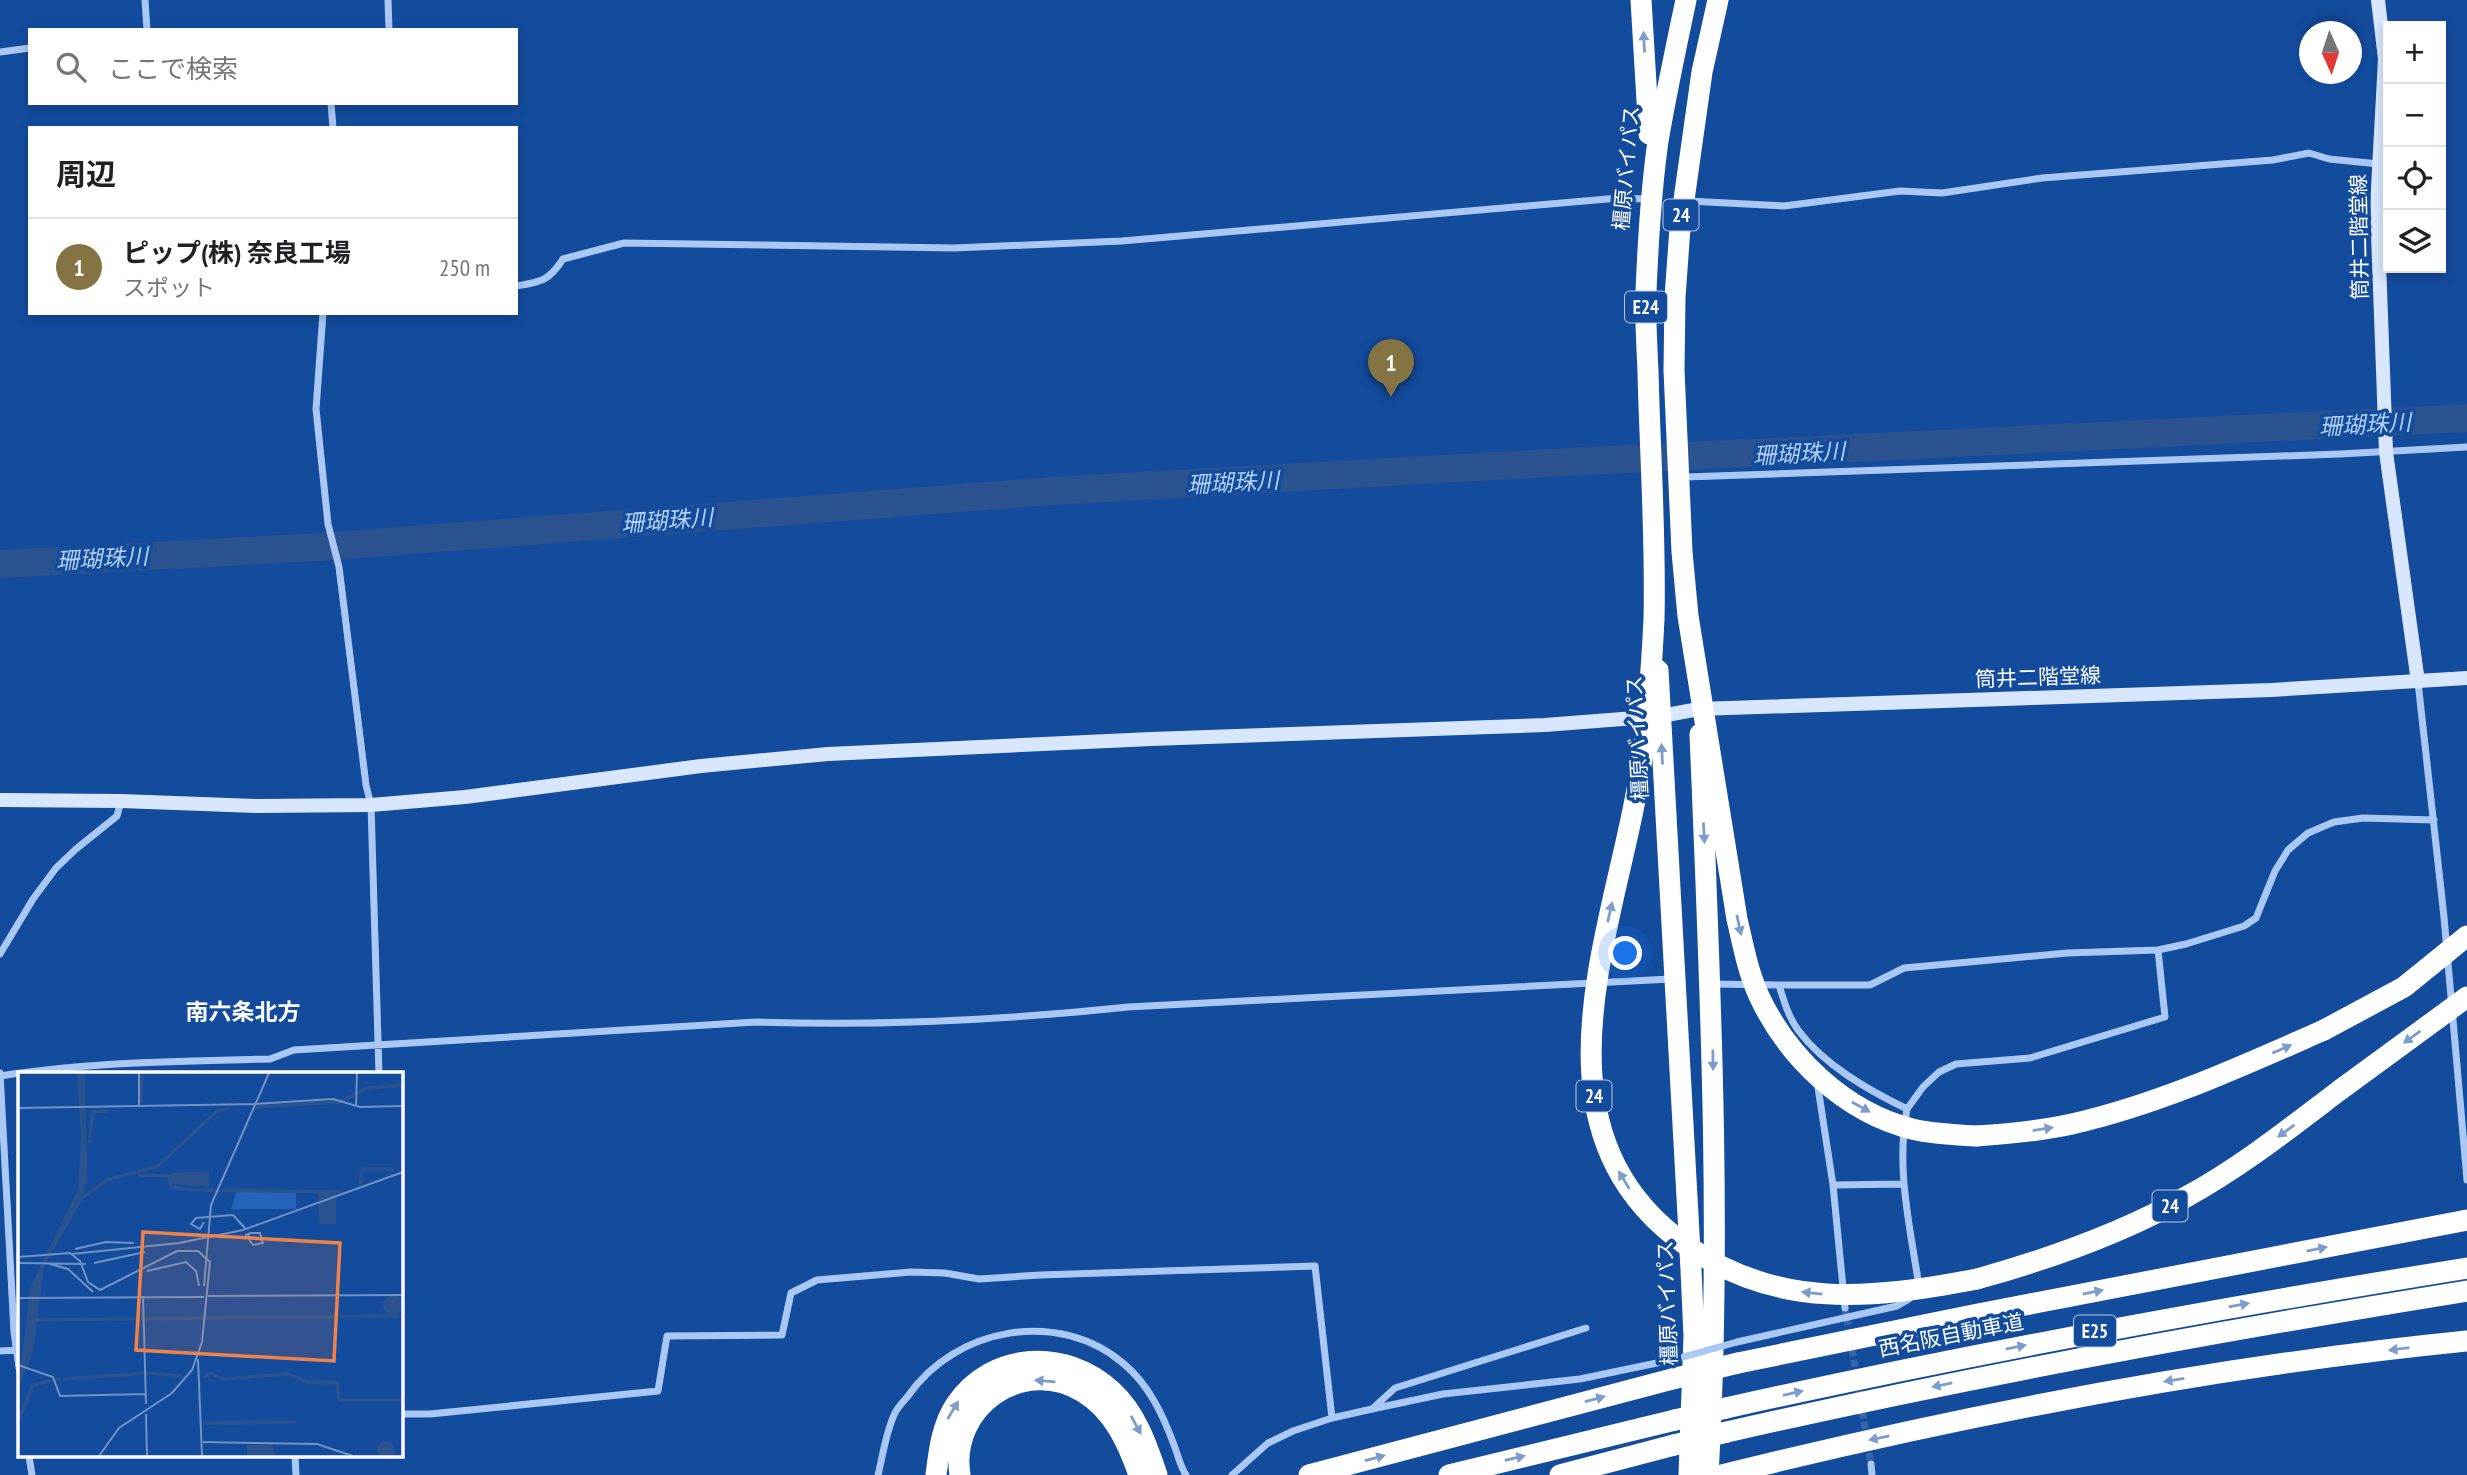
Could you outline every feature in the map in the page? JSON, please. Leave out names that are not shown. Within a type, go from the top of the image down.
[{"type":"highway","name":"24","points":[[1641,0],[1649,134]]},
{"type":"highway","name":"橿原バイパス","points":[[1677,0],[1649,134],[1644,200],[1643,314],[1646,436],[1694,1336],[1689,1475]]},
{"type":"highway","name":"E24","points":[[1654,617],[1647,273],[1658,144],[1686,0]]},
{"type":"highway","name":"橿原バイパス","points":[[1710,0],[1701,32],[1690,100],[1682,200],[1680,270],[1684,433],[1711,984],[1718,1470]]},
{"type":"highway","name":"E24","points":[[1718,0],[1702,72],[1690,150],[1675,296],[1676,422],[1682,552],[1688,616],[1737,919],[1758,994],[1773,1024],[1794,1052],[1820,1078],[1847,1099],[1877,1116],[1910,1128],[1939,1134],[1976,1136],[2018,1133],[2071,1124],[2192,1087],[2324,1030],[2404,987]]},
{"type":"highway","name":"24","points":[[1654,617],[1650,685],[1634,803],[1599,962],[1590,1040],[1593,1091],[1610,1156],[1628,1186],[1673,1236],[1701,1256],[1732,1272],[1762,1284],[1795,1292],[1857,1295],[1926,1289],[1977,1279],[2082,1246],[2186,1198],[2241,1163],[2467,997]]},
{"type":"highway","points":[[2404,987],[2467,936]]},
{"type":"highway","points":[[2404,987],[2467,956]]},
{"type":"highway","points":[[2435,1021],[2467,1004]]},
{"type":"highway","points":[[1309,1475],[1676,1368],[1738,1353],[1973,1315],[2467,1220]]},
{"type":"highway","points":[[2303,1294],[2467,1255]]},
{"type":"highway","name":"西名阪自動車道","points":[[1449,1475],[1726,1408],[1995,1351],[2303,1294],[2467,1268]]},
{"type":"highway","name":"E25","points":[[1560,1475],[1870,1399],[2152,1344],[2467,1291]]},
{"type":"highway","points":[[2152,1344],[2467,1302]]},
{"type":"highway","points":[[1718,1470],[2155,1383],[2257,1367],[2467,1341]]},
{"type":"highway","points":[[936,1475],[940,1441],[946,1422],[968,1390],[1001,1367],[1039,1360],[1078,1369],[1095,1377],[1112,1391],[1138,1426],[1157,1475]]},
{"type":"highway","points":[[960,1475],[957,1461],[966,1424],[991,1396],[1008,1386],[1028,1380],[1066,1384],[1095,1400],[1109,1415],[1120,1433],[1139,1475]]},
{"type":"street","points":[[145,0],[147,28]]},
{"type":"street","points":[[388,0],[389,28]]},
{"type":"street","name":"筒井二階堂線","points":[[2378,0],[2385,59],[2377,207],[2386,449],[2418,682]]},
{"type":"street","points":[[0,52],[28,48]]},
{"type":"street","points":[[331,105],[332,126]]},
{"type":"street","points":[[1682,200],[1784,206],[1900,191],[1942,193],[2042,178],[2273,160],[2309,153],[2329,159],[2379,164]]},
{"type":"street","points":[[518,286],[540,283],[555,271],[563,259],[624,243],[954,248],[1018,246],[1122,241],[1619,198],[1644,200]]},
{"type":"street","points":[[323,315],[316,409],[328,524],[340,567],[366,785],[371,805],[379,1072]]},
{"type":"street","points":[[1686,474],[2467,447]]},
{"type":"street","name":"筒井二階堂線","points":[[0,800],[258,806],[371,805],[465,797],[687,768],[828,754],[1545,725],[1661,716],[1699,709],[2271,690],[2467,678]]},
{"type":"street","points":[[2418,682],[2434,820],[2467,1180]]},
{"type":"street","points":[[0,954],[33,899],[56,868],[117,817],[121,801]]},
{"type":"street","points":[[1711,984],[1870,985],[1904,968],[2067,953],[2158,950],[2244,926],[2256,918],[2275,871],[2288,850],[2308,833],[2334,822],[2434,820]]},
{"type":"street","points":[[1738,1353],[1897,1306],[1909,1299],[1919,1280],[1902,1184],[1902,1136],[1907,1109],[1923,1087],[1939,1072],[1956,1064],[2030,1058],[2165,1017],[2158,950]]},
{"type":"street","points":[[24,1072],[114,1063],[270,1059],[295,1050],[756,1022],[829,1024],[1053,1015],[1128,1007],[1674,979]]},
{"type":"street","points":[[1779,985],[1788,1012],[1811,1044],[1875,1094],[1907,1109]]},
{"type":"street","points":[[1811,1044],[1833,1185],[1845,1308]]},
{"type":"street","points":[[0,1351],[18,1350],[14,1332],[0,1075],[18,1073]]},
{"type":"street","points":[[1833,1185],[1902,1184]]},
{"type":"street","points":[[402,1414],[430,1414],[658,1391],[667,1336],[782,1335],[791,1293],[817,1280],[911,1272],[945,1273],[979,1279],[1315,1266],[1332,1418]]},
{"type":"street","points":[[1372,1409],[1395,1388],[1586,1328]]},
{"type":"street","points":[[878,1475],[895,1413],[916,1383],[942,1360],[968,1345],[998,1334],[1033,1330],[1069,1334],[1100,1346],[1126,1365],[1147,1388],[1158,1407],[1186,1475]]},
{"type":"street","points":[[1232,1475],[1268,1443],[1332,1418],[1443,1394],[1676,1368]]},
{"type":"street","points":[[1871,1464],[1872,1475]]},
{"type":"waterway","name":"珊瑚珠川","points":[[0,564],[320,547],[1052,491],[1567,462],[2467,418]]},
{"type":"tunnel","points":[[1845,1308],[1871,1464]]},
{"type":"place","name":"ピップ(株) 奈良工場","points":[[1391,397]]},
{"type":"district","name":"南六条北方","points":[[243,1011]]}]
